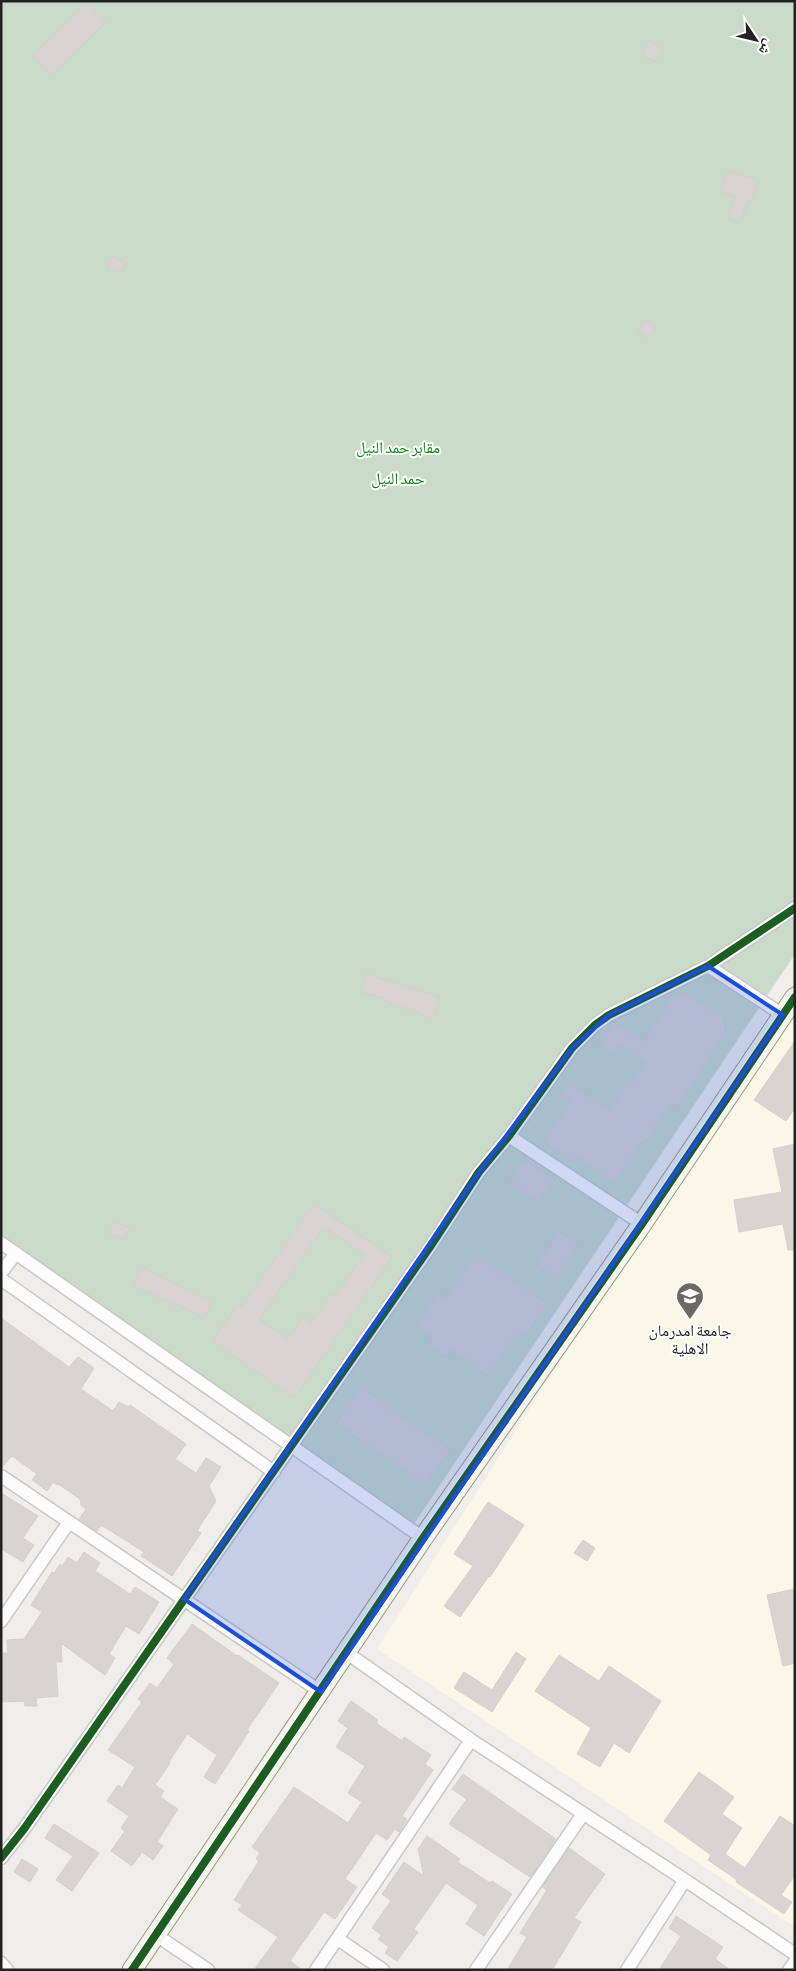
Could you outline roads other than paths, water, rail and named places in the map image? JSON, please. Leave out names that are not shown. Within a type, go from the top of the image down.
[{"type":"street","points":[[1,1858],[24,1829],[292,1447],[430,1247],[479,1172],[509,1136],[572,1048],[595,1025],[609,1015],[708,966],[795,908]]},
{"type":"street","points":[[708,966],[783,1015]]},
{"type":"street","points":[[132,1970],[423,1538],[642,1224],[795,996]]},
{"type":"street","points":[[509,1136],[642,1224]]},
{"type":"street","points":[[1,1243],[423,1538]]},
{"type":"street","points":[[1,1273],[16,1253]]},
{"type":"street","points":[[1,1279],[274,1472]]},
{"type":"street","points":[[1,1476],[321,1692]]},
{"type":"street","points":[[1,1621],[69,1522]]},
{"type":"street","points":[[347,1653],[471,1740],[795,1954]]},
{"type":"street","points":[[316,1970],[471,1740]]},
{"type":"street","points":[[476,1970],[583,1814]]},
{"type":"street","points":[[627,1970],[684,1880]]},
{"type":"street","points":[[156,1935],[208,1970]]},
{"type":"street","points":[[338,1939],[382,1970]]},
{"type":"street","points":[[789,1970],[795,1962]]},
{"type":"street","points":[[1,1964],[7,1970]]},
{"type":"place","name":"جامعة امدرمان الاهلية","points":[[690,1320]]},
{"type":"park label","name":"مقابر حمد النيل","points":[[398,447]]},
{"type":"park label","name":"حمد النيل","points":[[398,478]]}]
